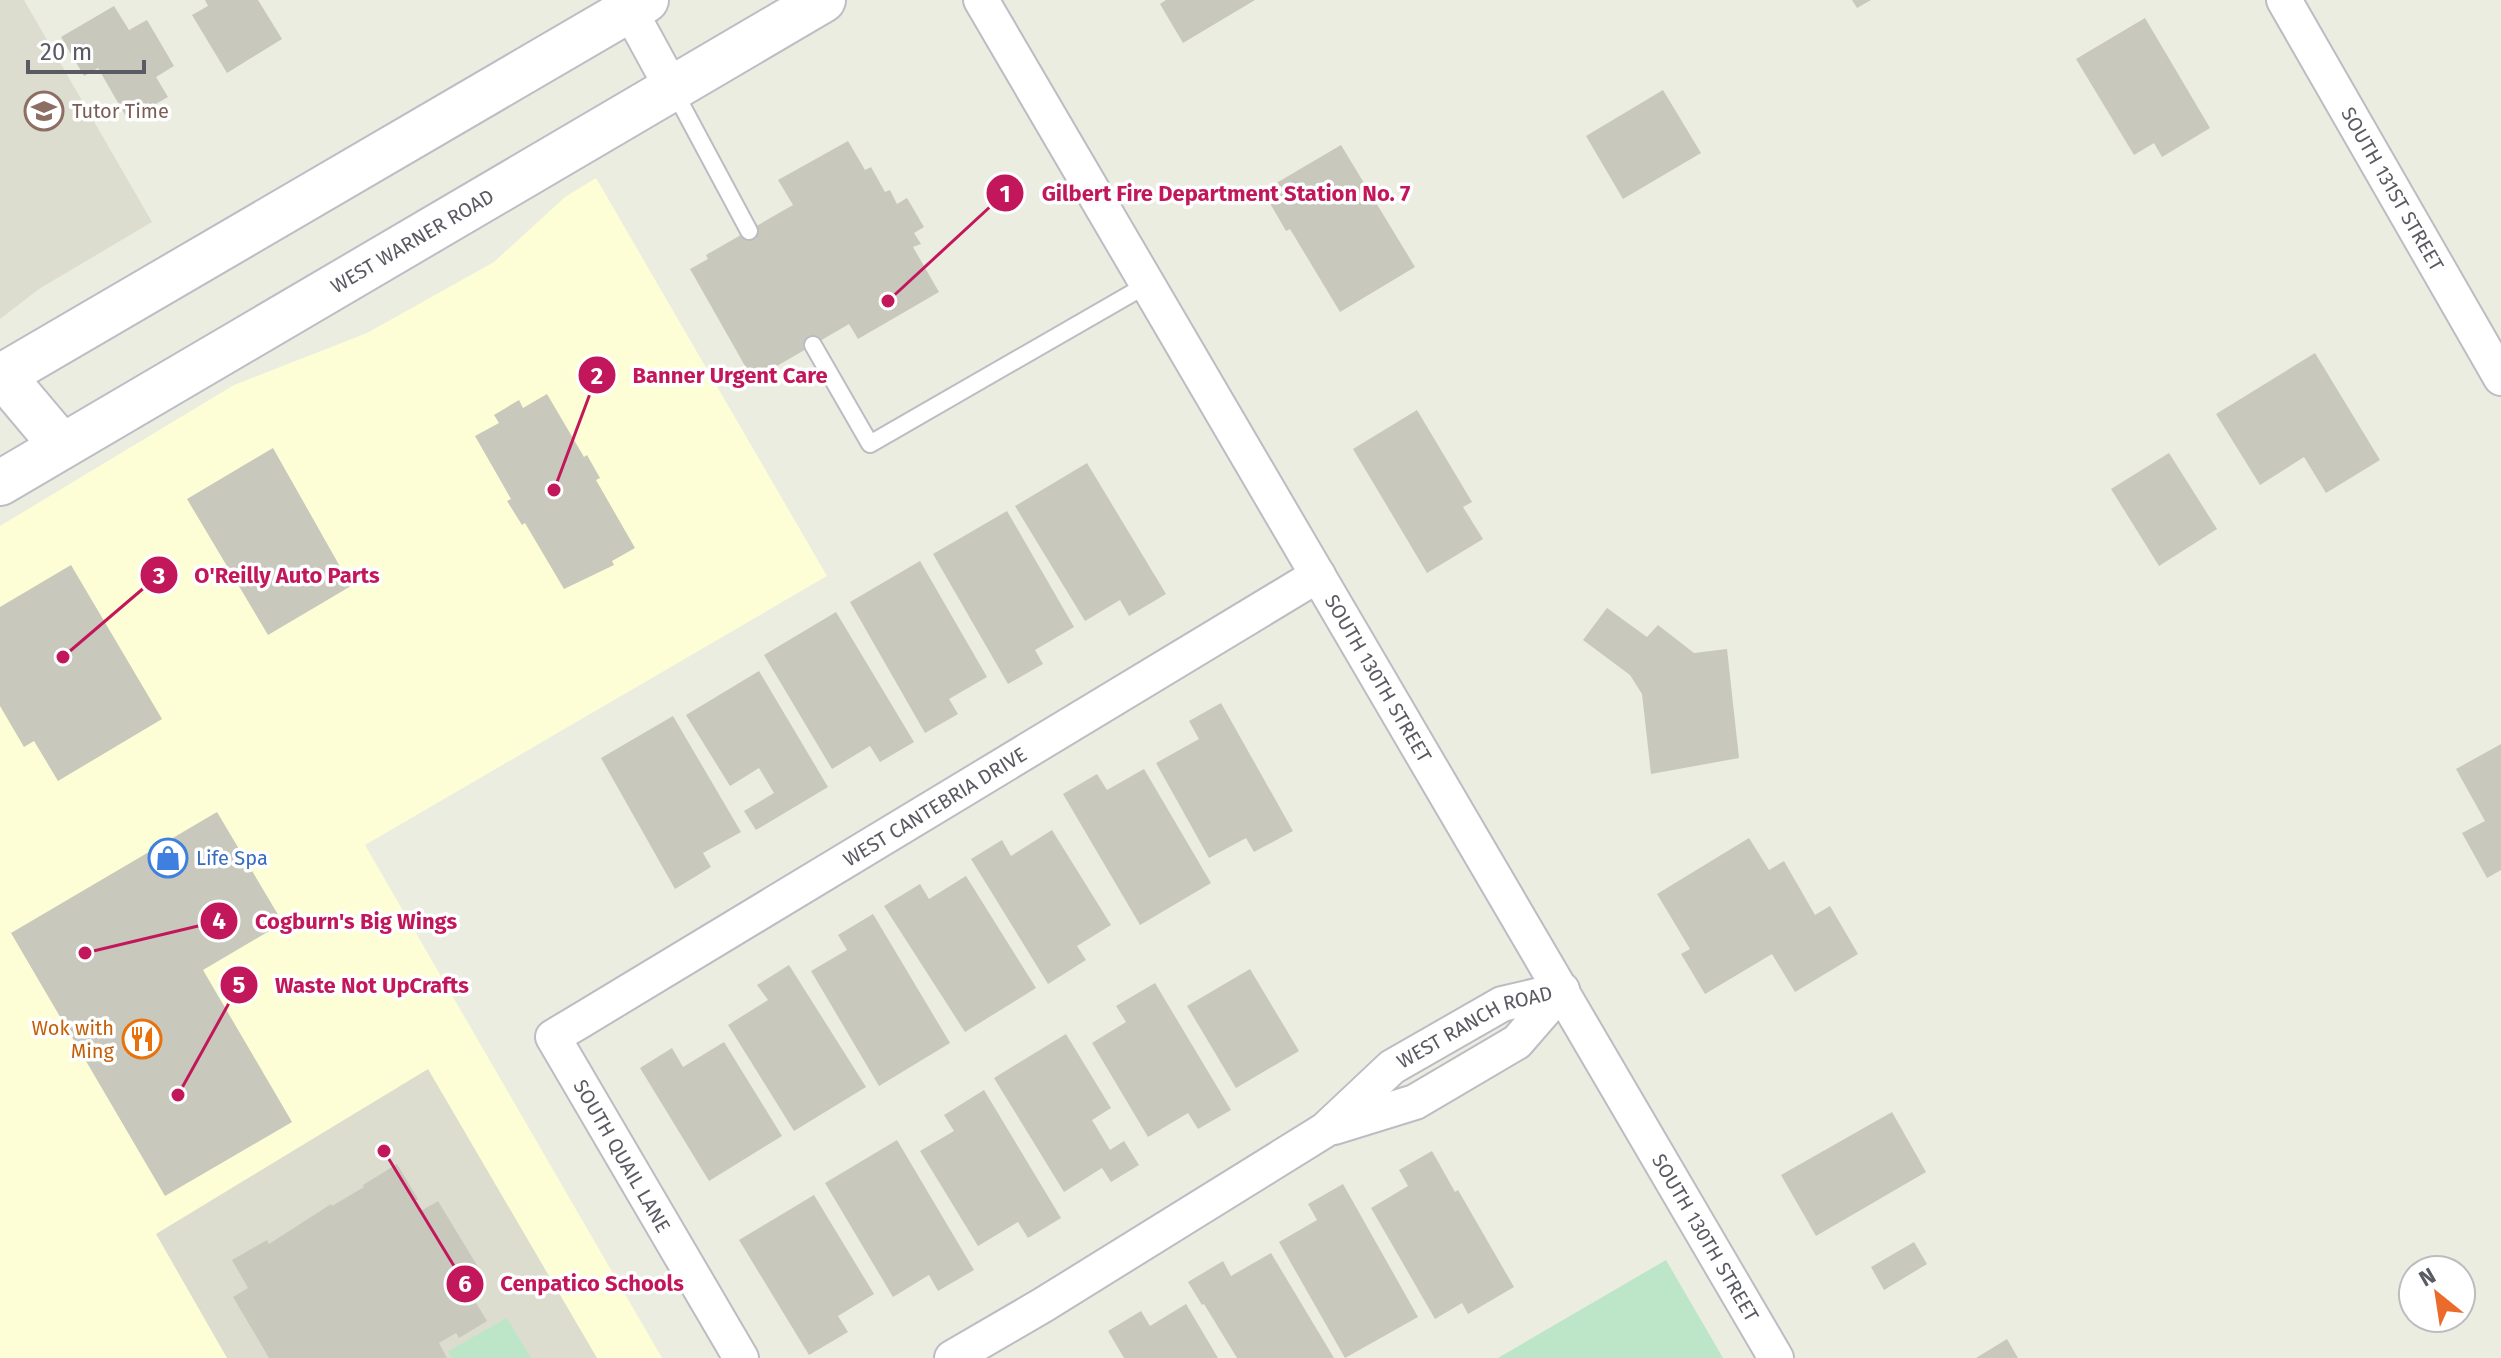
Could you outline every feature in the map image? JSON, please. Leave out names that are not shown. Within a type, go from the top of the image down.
[{"type":"main road","name":"WEST WARNER ROAD","points":[[0,483],[823,0]]},
{"type":"main road","points":[[62,446],[1,377],[633,3]]},
{"type":"street","name":"SOUTH 130TH STREET","points":[[981,0],[1776,1358]]},
{"type":"street","name":"SOUTH 131ST STREET","points":[[2284,0],[2501,378]]},
{"type":"street","points":[[633,3],[672,88]]},
{"type":"street","name":"WEST CANTEBRIA DRIVE","points":[[553,1037],[1318,575]]},
{"type":"street","name":"WEST RANCH ROAD","points":[[952,1358],[1325,1130],[1392,1067],[1502,1004],[1562,990]]},
{"type":"street","name":"SOUTH QUAIL LANE","points":[[553,1037],[741,1358]]},
{"type":"lane","points":[[672,88],[749,231]]},
{"type":"lane","points":[[813,345],[870,444],[1148,284]]},
{"type":"shaded area","name":"Tutor Time","points":[[0,0],[24,0],[152,222],[39,289],[0,319]]},
{"type":"shaded area","points":[[596,178],[827,576],[365,845],[662,1358],[0,1358],[0,526],[234,385],[367,333],[494,262],[565,197]]},
{"type":"shaded area","points":[[428,1069],[597,1358],[227,1358],[156,1234]]},
{"type":"shaded area","points":[[1666,1260],[1723,1358],[1498,1358]]},
{"type":"shaded area","points":[[507,1318],[531,1358],[452,1358],[448,1351]]},
{"type":"building","points":[[205,0],[258,0],[282,39],[227,73],[192,15],[208,6]]},
{"type":"building","points":[[1166,0],[1255,0],[1183,43],[1160,4]]},
{"type":"building","points":[[1852,0],[1871,0],[1857,8]]},
{"type":"building","points":[[114,6],[129,30],[147,20],[174,66],[156,77],[168,97],[128,120],[98,68],[84,76],[61,37]]},
{"type":"building","points":[[2145,18],[2210,128],[2162,157],[2154,143],[2134,155],[2076,59]]},
{"type":"building","points":[[1663,90],[1701,153],[1623,199],[1586,136]]},
{"type":"building","points":[[848,141],[865,170],[871,167],[885,192],[890,190],[897,204],[907,198],[924,227],[914,233],[921,244],[913,247],[939,292],[858,339],[849,324],[753,380],[690,269],[708,259],[706,255],[793,205],[778,180]]},
{"type":"building","points":[[1341,145],[1415,267],[1340,312],[1263,191]]},
{"type":"building","points":[[2315,353],[2380,460],[2326,493],[2304,457],[2260,485],[2216,414]]},
{"type":"building","points":[[547,394],[584,457],[587,455],[600,478],[596,480],[635,548],[612,561],[614,565],[564,589],[525,523],[522,525],[507,501],[511,499],[475,436],[499,423],[494,415],[519,400],[523,408]]},
{"type":"building","points":[[1417,410],[1472,502],[1463,507],[1483,539],[1427,573],[1353,449]]},
{"type":"building","points":[[273,448],[351,586],[268,635],[187,499]]},
{"type":"building","points":[[2169,453],[2217,529],[2159,566],[2111,489]]},
{"type":"building","points":[[1087,463],[1166,594],[1129,616],[1120,600],[1085,621],[1015,506]]},
{"type":"building","points":[[1007,511],[1074,627],[1035,650],[1043,664],[1008,684],[933,554]]},
{"type":"building","points":[[920,561],[987,677],[949,699],[958,714],[925,733],[850,602]]},
{"type":"building","points":[[71,565],[162,719],[58,781],[34,741],[24,747],[0,706],[0,607]]},
{"type":"building","points":[[1607,608],[1647,637],[1658,625],[1694,653],[1727,649],[1739,758],[1651,774],[1642,694],[1630,675],[1583,640]]},
{"type":"building","points":[[836,612],[914,742],[880,762],[870,746],[832,769],[764,655]]},
{"type":"building","points":[[759,671],[828,787],[756,830],[744,811],[774,793],[759,768],[730,786],[686,715]]},
{"type":"building","points":[[1221,703],[1293,831],[1254,852],[1246,838],[1209,858],[1156,763],[1199,739],[1189,721]]},
{"type":"building","points":[[673,716],[741,832],[703,853],[711,867],[675,889],[601,758]]},
{"type":"building","points":[[2501,744],[2501,870],[2487,878],[2462,833],[2485,821],[2456,769]]},
{"type":"building","points":[[1144,769],[1211,883],[1140,925],[1063,794],[1097,774],[1107,790]]},
{"type":"building","points":[[217,812],[283,923],[203,970],[292,1122],[165,1196],[11,933]]},
{"type":"building","points":[[1052,830],[1111,925],[1077,946],[1086,960],[1048,984],[971,859],[1002,840],[1011,856]]},
{"type":"building","points":[[1749,838],[1769,870],[1784,861],[1815,915],[1830,906],[1858,954],[1795,992],[1772,954],[1705,994],[1681,954],[1690,949],[1657,894]]},
{"type":"building","points":[[966,876],[1036,988],[965,1032],[884,906],[920,884],[929,899]]},
{"type":"building","points":[[873,914],[950,1043],[879,1086],[811,971],[847,950],[838,935]]},
{"type":"building","points":[[789,965],[866,1087],[794,1131],[728,1025],[768,1000],[757,985]]},
{"type":"building","points":[[1250,969],[1299,1051],[1236,1088],[1187,1006]]},
{"type":"building","points":[[1155,983],[1231,1110],[1198,1129],[1188,1113],[1148,1137],[1092,1043],[1126,1022],[1116,1006]]},
{"type":"building","points":[[1066,1034],[1111,1108],[1092,1120],[1110,1150],[1124,1141],[1139,1165],[1111,1182],[1102,1168],[1064,1192],[994,1078]]},
{"type":"building","points":[[724,1042],[782,1136],[709,1181],[640,1068],[672,1048],[683,1067]]},
{"type":"building","points":[[984,1090],[1061,1218],[1028,1238],[1018,1222],[978,1246],[920,1151],[954,1131],[944,1115]]},
{"type":"building","points":[[1892,1112],[1926,1172],[1816,1236],[1781,1175]]},
{"type":"building","points":[[897,1140],[974,1270],[938,1291],[929,1275],[893,1297],[825,1183]]},
{"type":"building","points":[[1432,1151],[1514,1287],[1468,1314],[1462,1303],[1435,1319],[1371,1208],[1408,1186],[1399,1170]]},
{"type":"building","points":[[397,1164],[418,1199],[415,1201],[421,1211],[438,1201],[481,1272],[461,1285],[466,1293],[469,1291],[487,1321],[459,1338],[456,1333],[439,1343],[447,1358],[269,1358],[233,1297],[248,1288],[232,1260],[267,1240],[269,1244]]},
{"type":"building","points":[[1343,1184],[1418,1317],[1345,1358],[1279,1242],[1317,1220],[1308,1204]]},
{"type":"building","points":[[814,1195],[874,1294],[838,1316],[848,1332],[809,1355],[739,1240]]},
{"type":"building","points":[[1914,1242],[1927,1264],[1884,1290],[1871,1267]]},
{"type":"building","points":[[1271,1253],[1334,1358],[1237,1358],[1188,1282],[1223,1261],[1231,1276]]},
{"type":"building","points":[[1186,1304],[1218,1358],[1124,1358],[1108,1331],[1141,1311],[1150,1326]]},
{"type":"building","points":[[2007,1339],[2018,1358],[1976,1358]]},
{"type":"place","name":"Tutor Time","points":[[44,111]]},
{"type":"place","name":"Gilbert Fire Department Station No. 7","points":[[888,301]]},
{"type":"place","name":"Banner Urgent Care","points":[[554,490]]},
{"type":"place","name":"O'Reilly Auto Parts","points":[[63,657]]},
{"type":"place","name":"Life Spa","points":[[168,858]]},
{"type":"place","name":"Cogburn's Big Wings","points":[[85,953]]},
{"type":"place","name":"Wok with Ming","points":[[142,1039]]},
{"type":"place","name":"Waste Not UpCrafts","points":[[178,1095]]},
{"type":"place","name":"Cenpatico Schools","points":[[384,1151]]}]
